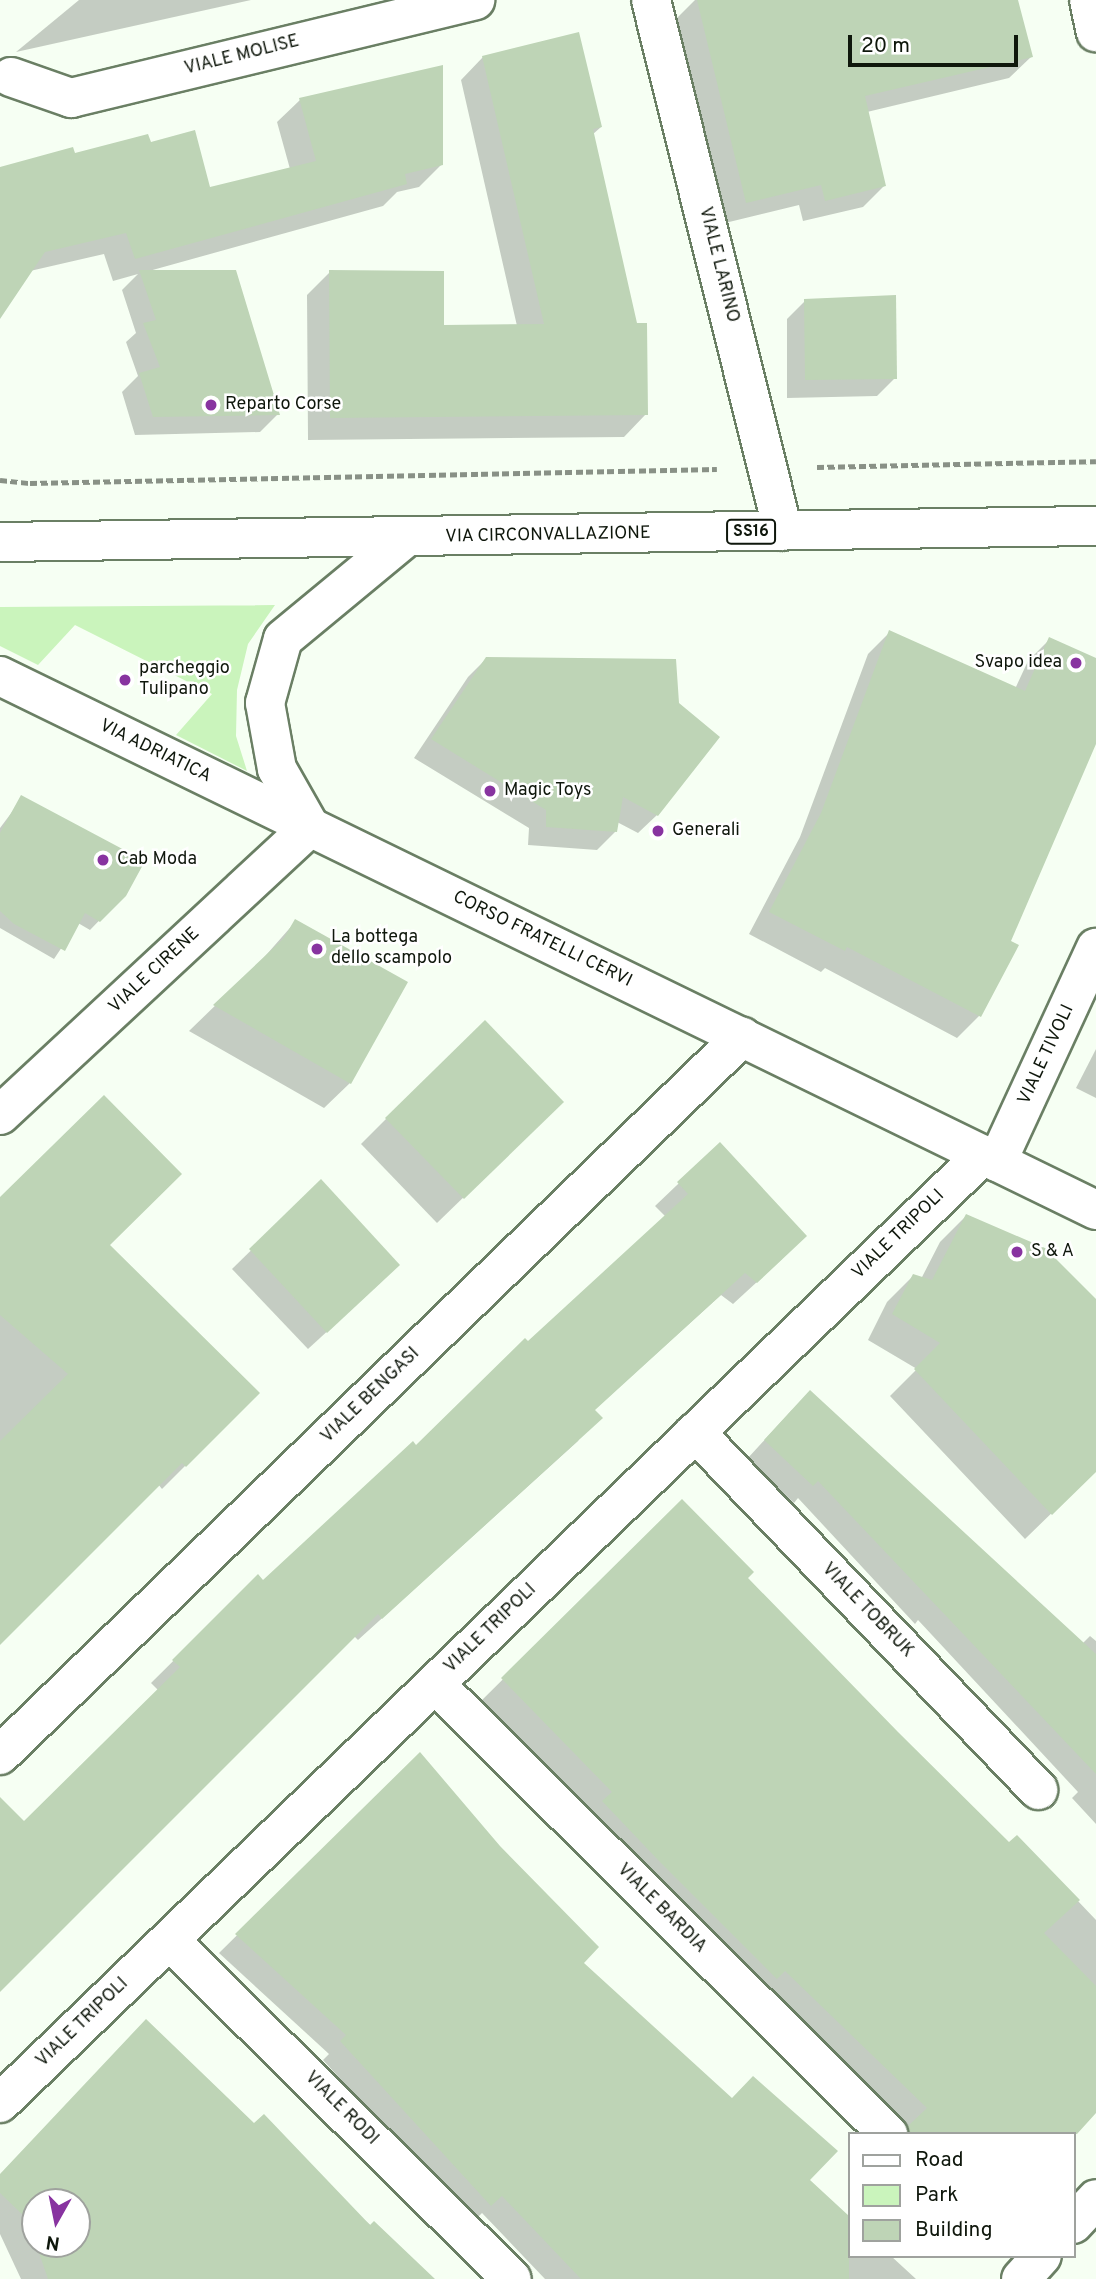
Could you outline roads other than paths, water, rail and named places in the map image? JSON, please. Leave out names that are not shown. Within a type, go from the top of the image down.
[{"type":"street","name":"VIALE MOLISE","points":[[11,76],[71,98],[475,0]]},
{"type":"street","name":"VIALE LARINO","points":[[651,0],[770,468],[783,531]]},
{"type":"street","points":[[1089,0],[1096,32]]},
{"type":"street","name":"VIA CIRCONVALLAZIONE","points":[[0,542],[1096,526]]},
{"type":"street","points":[[310,827],[277,769],[265,703],[283,639],[405,538]]},
{"type":"street","name":"VIA ADRIATICA","points":[[10,681],[310,827]]},
{"type":"street","name":"CORSO FRATELLI CERVI","points":[[310,827],[1096,1210]]},
{"type":"street","name":"VIALE CIRENE","points":[[0,1115],[310,827]]},
{"type":"street","name":"VIALE TIVOLI","points":[[990,1158],[1096,948]]},
{"type":"street","name":"VIALE BENGASI","points":[[0,1755],[742,1037]]},
{"type":"street","name":"VIALE TRIPOLI","points":[[0,2103],[695,1432],[990,1158]]},
{"type":"street","name":"VIALE TOBRUK","points":[[695,1432],[1038,1790]]},
{"type":"street","name":"VIALE BARDIA","points":[[435,1684],[886,2132]]},
{"type":"street","name":"VIALE RODI","points":[[169,1940],[512,2279]]},
{"type":"street","points":[[1075,2222],[1096,2199]]},
{"type":"place","name":"Reparto Corse","points":[[211,405]]},
{"type":"place","name":"Svapo idea","points":[[1076,663]]},
{"type":"place","name":"parcheggio Tulipano","points":[[125,680]]},
{"type":"place","name":"Magic Toys","points":[[490,791]]},
{"type":"place","name":"Generali","points":[[658,831]]},
{"type":"place","name":"Cab Moda","points":[[103,860]]},
{"type":"place","name":"La bottega dello scampolo","points":[[317,949]]},
{"type":"place","name":"S & A","points":[[1017,1252]]}]
